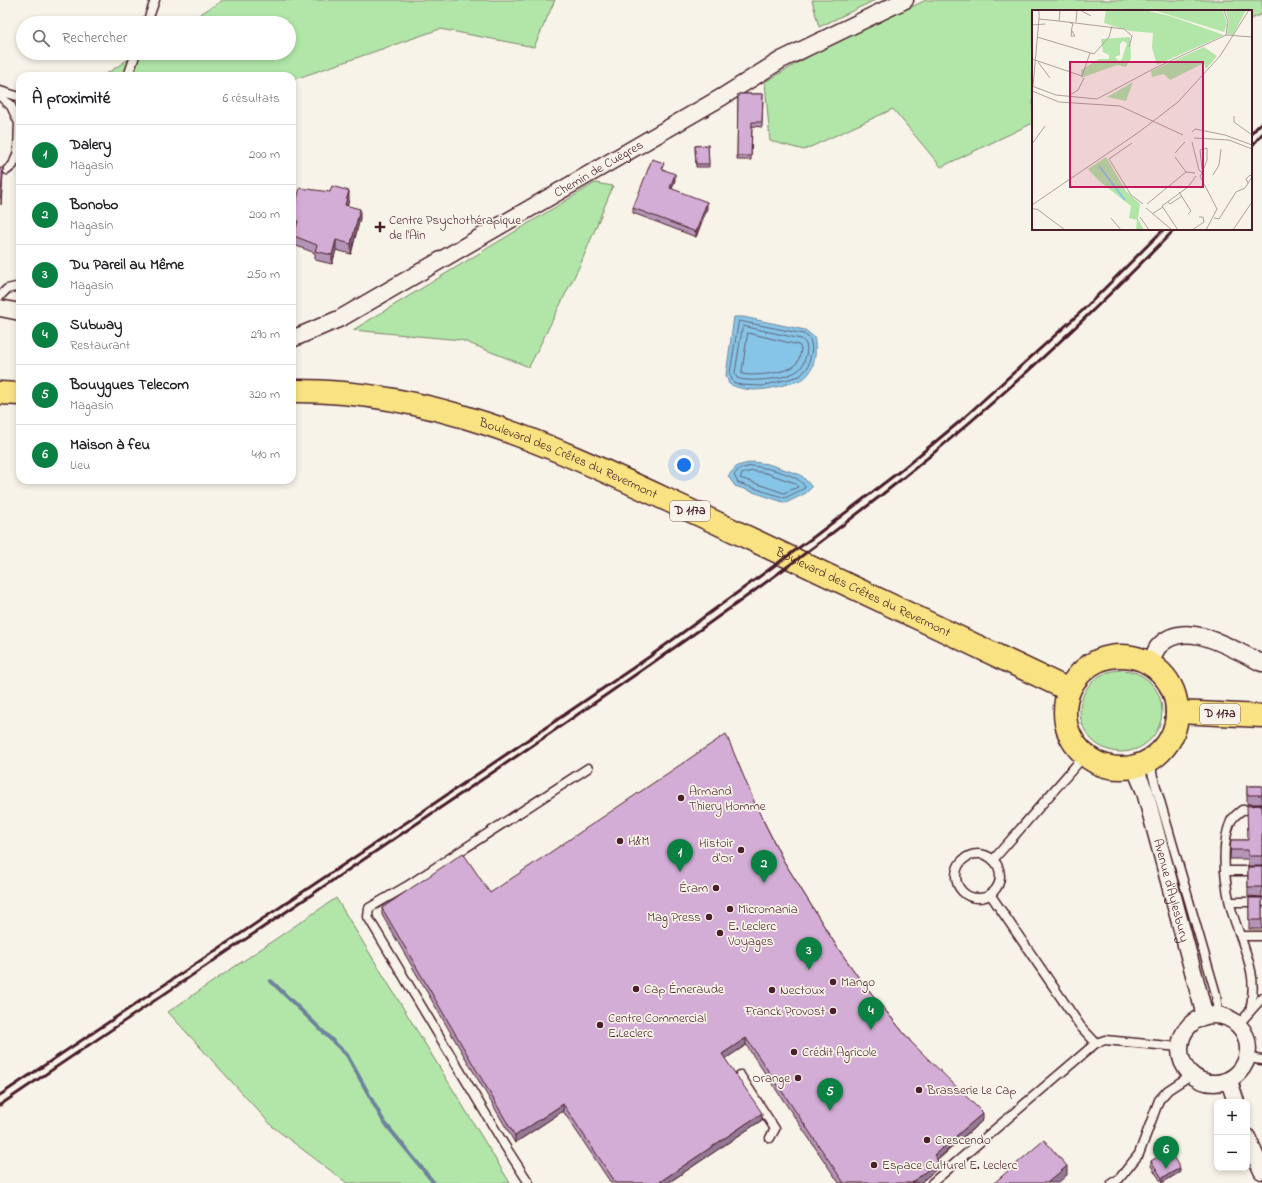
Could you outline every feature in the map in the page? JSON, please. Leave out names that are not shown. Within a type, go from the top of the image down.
[{"type":"main road","name":"Boulevard des Crêtes du Revermont","points":[[296,391],[357,395],[419,404],[468,417],[513,432],[590,464],[1069,690]]},
{"type":"main road","points":[[0,393],[16,394]]},
{"type":"main road","points":[[1113,656],[1132,656],[1150,664],[1165,676],[1174,693],[1178,712],[1174,730],[1165,746],[1143,763],[1117,768],[1100,764],[1085,755],[1073,742],[1066,725],[1065,707],[1069,690],[1079,674],[1094,662],[1113,656]]},
{"type":"main road","name":"D 117a","points":[[1178,712],[1262,716]]},
{"type":"street","name":"Chemin de Cuègres","points":[[296,337],[341,318],[722,97],[781,60],[905,0]]},
{"type":"street","points":[[0,308],[16,311]]},
{"type":"street","points":[[1150,664],[1158,647],[1172,638],[1185,633],[1206,636],[1262,663]]},
{"type":"street","name":"Avenue d'Aylesbury","points":[[1143,763],[1144,792],[1211,1015]]},
{"type":"street","points":[[1211,1015],[1229,1018],[1238,1025],[1246,1034],[1249,1046],[1255,1059],[1229,1081],[1219,1084],[1209,1084],[1191,1075],[1184,1067],[1180,1057],[1179,1047],[1182,1036],[1187,1027],[1196,1020],[1211,1015]]},
{"type":"street","points":[[1229,1081],[1235,1099]]},
{"type":"street","points":[[1250,1144],[1262,1171]]},
{"type":"lane","points":[[149,16],[155,0]]},
{"type":"lane","points":[[129,72],[134,60]]},
{"type":"lane","points":[[0,91],[16,96]]},
{"type":"lane","points":[[0,96],[11,106],[16,117]]},
{"type":"lane","points":[[6,170],[13,165],[16,157]]},
{"type":"lane","points":[[0,296],[7,289],[16,287]]},
{"type":"lane","points":[[993,860],[1085,755]]},
{"type":"lane","points":[[529,1183],[505,1146],[368,918],[369,908],[407,886],[588,768]]},
{"type":"lane","points":[[1250,1011],[1253,996],[1251,971],[1230,902],[1225,871],[1225,847],[1232,819],[1242,810],[1262,809]]},
{"type":"lane","points":[[981,854],[993,860],[999,867],[1000,875],[996,889],[990,894],[977,898],[969,896],[961,889],[957,875],[958,868],[966,857],[981,854]]},
{"type":"lane","points":[[1225,871],[1262,871]]},
{"type":"lane","points":[[990,894],[1081,1028],[1096,1043]]},
{"type":"lane","points":[[1230,902],[1262,902]]},
{"type":"lane","points":[[1241,936],[1262,936]]},
{"type":"lane","points":[[1238,1025],[1262,998]]},
{"type":"lane","points":[[932,1183],[1096,1043],[1106,1040],[1179,1047]]},
{"type":"lane","points":[[740,1075],[775,1129],[770,1138]]},
{"type":"lane","points":[[1117,1182],[1139,1154],[1159,1100],[1168,1090],[1191,1075]]},
{"type":"green space","points":[[223,0],[555,0],[534,47],[440,29],[296,79],[296,72],[109,72],[127,60],[296,60],[296,16],[197,16]]},
{"type":"green space","points":[[812,0],[875,0],[819,27]]},
{"type":"green space","points":[[926,0],[1262,0],[1262,14],[1252,19],[1252,10],[1032,10],[1032,123],[941,167],[893,109],[804,150],[770,141],[765,82],[813,54]]},
{"type":"green space","points":[[595,183],[613,186],[581,263],[529,367],[461,340],[353,330]]},
{"type":"green space","points":[[1121,670],[1137,673],[1150,682],[1159,695],[1162,711],[1159,727],[1150,740],[1137,749],[1121,752],[1105,749],[1092,740],[1083,727],[1080,711],[1083,695],[1092,682],[1105,673]]},
{"type":"green space","points":[[336,898],[510,1183],[347,1183],[273,1127],[168,1012]]},
{"type":"water","points":[[734,317],[743,317],[805,330],[814,337],[815,342],[814,361],[810,372],[801,380],[767,389],[754,390],[735,387],[729,384],[726,375]]},
{"type":"water","points":[[753,462],[768,464],[801,475],[812,487],[806,493],[786,503],[735,486],[728,476],[737,466]]},
{"type":"building","points":[[738,94],[763,94],[762,122],[752,122],[751,156],[737,156]]},
{"type":"building","points":[[708,145],[709,164],[696,164],[695,146]]},
{"type":"building","points":[[652,159],[664,163],[662,169],[675,174],[670,188],[707,202],[696,232],[633,208]]},
{"type":"building","points":[[0,168],[3,168],[1,198],[0,198]]},
{"type":"building","points":[[332,186],[349,191],[345,205],[360,209],[351,244],[336,240],[332,255],[315,251],[317,245],[296,237],[298,221],[296,221],[296,202],[300,188],[330,192]]},
{"type":"building","points":[[726,734],[756,806],[783,860],[837,947],[859,978],[911,1042],[983,1113],[934,1155],[938,1161],[912,1183],[844,1183],[746,1038],[722,1054],[762,1113],[658,1183],[616,1183],[563,1104],[515,1136],[382,908],[463,853],[490,893]]},
{"type":"building","points":[[1247,786],[1262,786],[1262,795],[1247,795]]},
{"type":"building","points":[[1262,805],[1262,856],[1248,856],[1248,850],[1230,850],[1231,840],[1248,840],[1247,806]]},
{"type":"building","points":[[1248,867],[1262,867],[1262,887],[1248,887]]},
{"type":"building","points":[[1249,898],[1262,898],[1262,920],[1249,920]]},
{"type":"building","points":[[1044,1140],[1067,1166],[1047,1183],[994,1183]]},
{"type":"building","points":[[1169,1150],[1180,1168],[1162,1178],[1151,1161]]},
{"type":"waterway","points":[[271,981],[347,1055],[384,1122],[434,1183]]},
{"type":"railway","points":[[1252,133],[1262,122]]},
{"type":"railway","points":[[1252,146],[1262,134]]},
{"type":"railway","points":[[0,1095],[410,820],[649,657],[815,536],[900,471],[958,423],[1082,311],[1163,230]]},
{"type":"railway","points":[[0,1105],[386,845],[760,587],[903,478],[1009,389],[1110,294],[1174,230]]},
{"type":"place","name":"Centre Psychothérapique de l'Ain","points":[[380,227]]},
{"type":"place","name":"Armand Thiery Homme","points":[[681,798]]},
{"type":"place","name":"H&M","points":[[620,841]]},
{"type":"place","name":"Histoir d'Or","points":[[741,850]]},
{"type":"place","name":"Dalery","points":[[680,872]]},
{"type":"place","name":"Bonobo","points":[[764,883]]},
{"type":"place","name":"Éram","points":[[716,888]]},
{"type":"place","name":"Micromania","points":[[730,909]]},
{"type":"place","name":"Mag Press","points":[[709,917]]},
{"type":"place","name":"E. Leclerc Voyages","points":[[720,933]]},
{"type":"place","name":"Du Pareil au Même","points":[[809,970]]},
{"type":"place","name":"Mango","points":[[833,982]]},
{"type":"place","name":"Cap Émeraude","points":[[636,989]]},
{"type":"place","name":"Nectoux","points":[[772,990]]},
{"type":"place","name":"Franck Provost","points":[[833,1011]]},
{"type":"place","name":"Centre Commercial E.Leclerc","points":[[600,1025]]},
{"type":"place","name":"Subway","points":[[871,1030]]},
{"type":"place","name":"Crédit Agricole","points":[[794,1052]]},
{"type":"place","name":"Orange","points":[[798,1078]]},
{"type":"place","name":"Brasserie Le Cap","points":[[919,1090]]},
{"type":"place","name":"Bouygues Telecom","points":[[830,1111]]},
{"type":"place","name":"Crescendo","points":[[927,1140]]},
{"type":"place","name":"Espace Culturel E. Leclerc","points":[[874,1165]]},
{"type":"place","name":"Maison à feu","points":[[1166,1169]]}]
